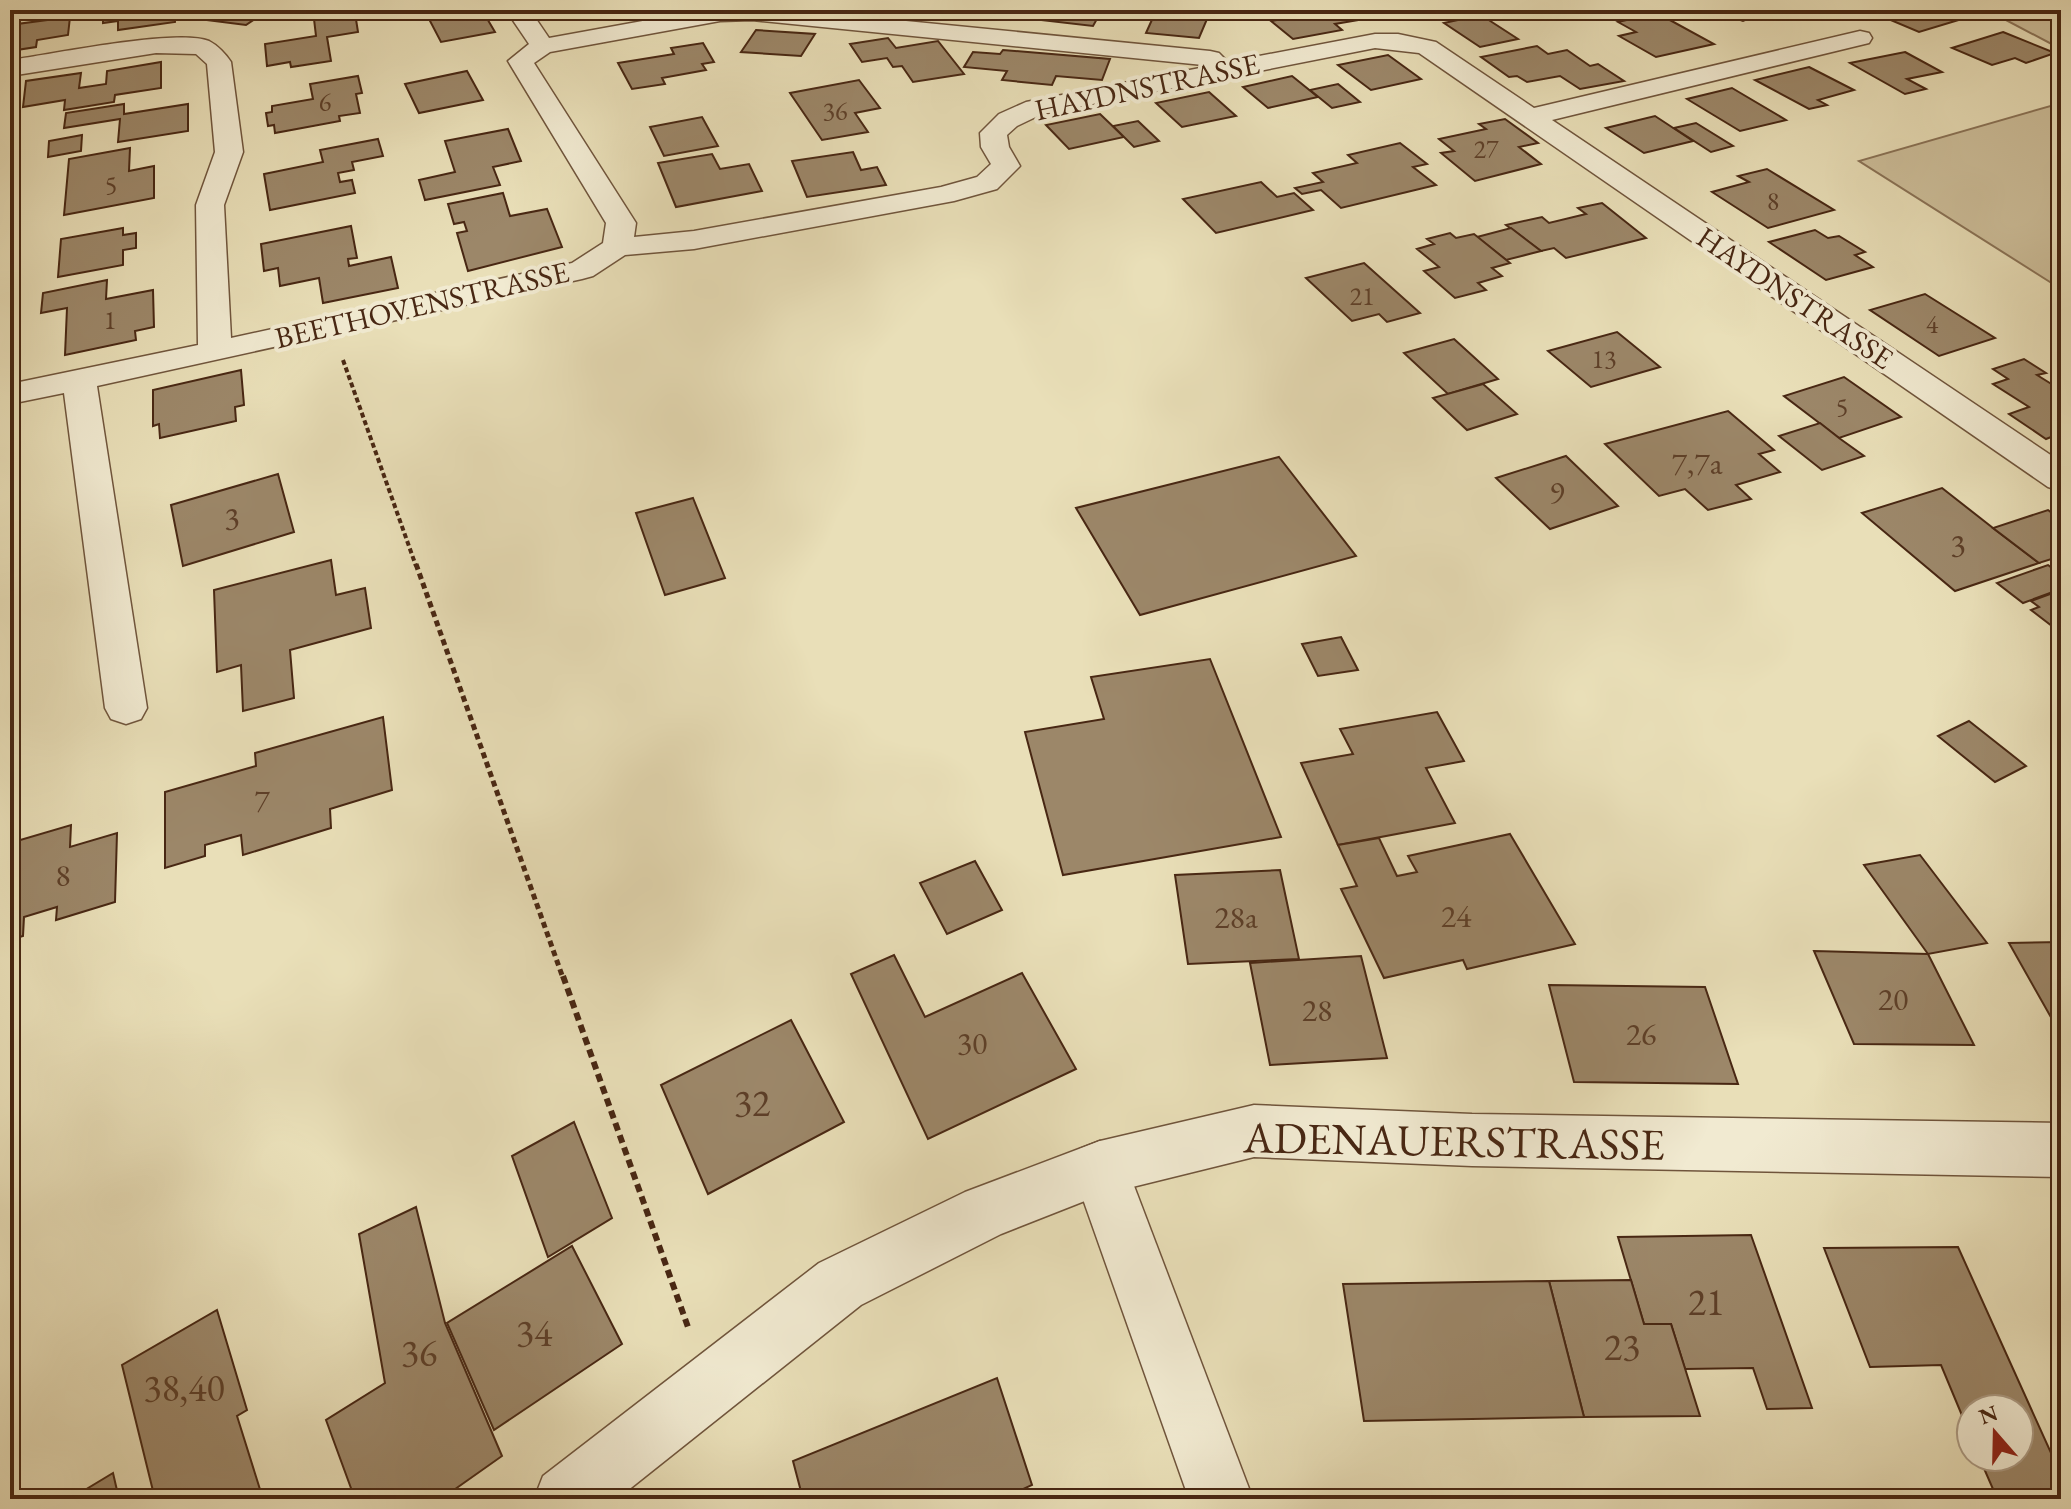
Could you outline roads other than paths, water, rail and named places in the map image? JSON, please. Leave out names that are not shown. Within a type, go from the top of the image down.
[{"type":"street","name":"BEETHOVENSTRASSE","points":[[10,394],[331,327],[582,270],[617,247],[621,223],[532,54],[518,10]]},
{"type":"street","points":[[532,54],[720,14],[752,13],[1210,58],[1224,71]]},
{"type":"street","points":[[1530,117],[1860,38]]},
{"type":"street","name":"HAYDNSTRASSE","points":[[617,247],[694,240],[944,195],[987,183],[1006,166],[995,147],[993,133],[1008,120],[1035,108],[1375,41],[1398,41],[1427,47],[2061,479]]},
{"type":"street","points":[[10,68],[156,46],[202,47],[219,62],[229,152],[210,205],[215,350]]},
{"type":"street","points":[[79,380],[126,708]]},
{"type":"street","name":"ADENAUERSTRASSE","points":[[566,1499],[840,1284],[985,1212],[1100,1168],[1254,1131],[1488,1140],[2061,1150]]},
{"type":"street","points":[[1100,1168],[1221,1499]]}]
